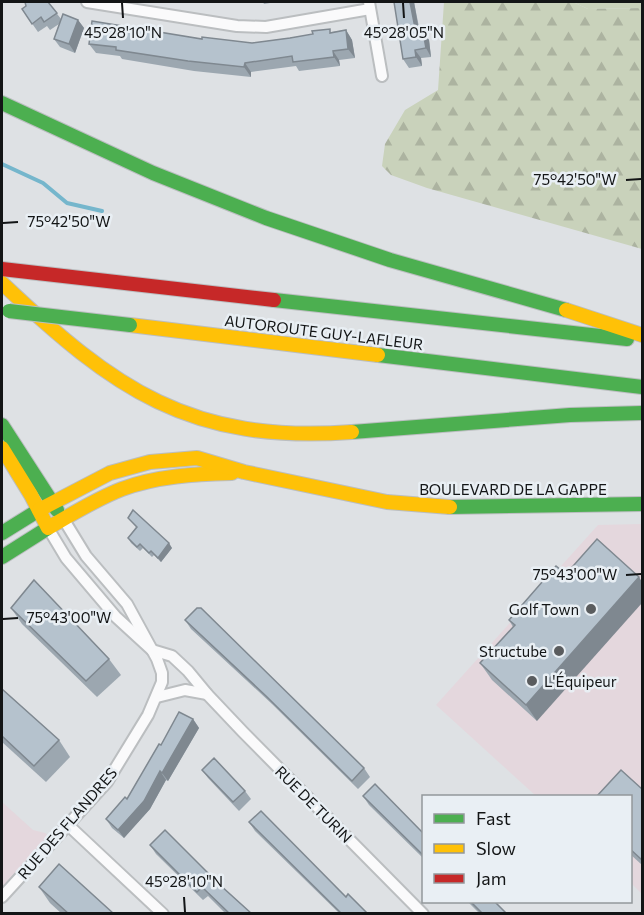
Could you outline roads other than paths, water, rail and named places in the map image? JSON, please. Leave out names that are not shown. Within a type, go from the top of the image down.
[{"type":"main road","points":[[2,103],[143,169],[266,218],[400,263],[642,335]]},
{"type":"main road","name":"AUTOROUTE GUY-LAFLEUR","points":[[2,269],[532,330],[642,340]]},
{"type":"main road","points":[[2,283],[80,353],[130,388],[181,412],[239,428],[275,433],[318,434],[559,416],[642,413]]},
{"type":"main road","name":"AUTOROUTE GUY-LAFLEUR","points":[[2,311],[642,387]]},
{"type":"main road","points":[[2,425],[64,520]]},
{"type":"main road","points":[[2,448],[48,528]]},
{"type":"main road","name":"BOULEVARD DE LA GAPPE","points":[[2,533],[53,502],[110,473],[150,462],[197,458],[244,472],[419,507],[642,504]]},
{"type":"main road","name":"BOULEVARD DE LA GAPPE","points":[[2,557],[48,528],[132,486],[190,475],[244,472]]},
{"type":"street","points":[[87,2],[237,27],[257,28],[370,5],[382,76]]},
{"type":"street","points":[[64,520],[87,556],[127,604],[152,650]]},
{"type":"street","name":"RUE DE TURIN","points":[[48,528],[66,558],[116,617],[152,650],[172,656],[423,914]]},
{"type":"street","name":"RUE DES FLANDRES","points":[[2,897],[107,782],[125,754],[161,687],[162,673],[152,650]]},
{"type":"street","points":[[157,697],[185,690],[207,694]]},
{"type":"street","points":[[68,825],[163,914]]},
{"type":"waterway","points":[[2,164],[43,183],[67,203],[102,211]]},
{"type":"place","name":"Golf Town","points":[[591,609]]},
{"type":"place","name":"Structube","points":[[559,651]]},
{"type":"place","name":"L'Équipeur","points":[[532,681]]}]
